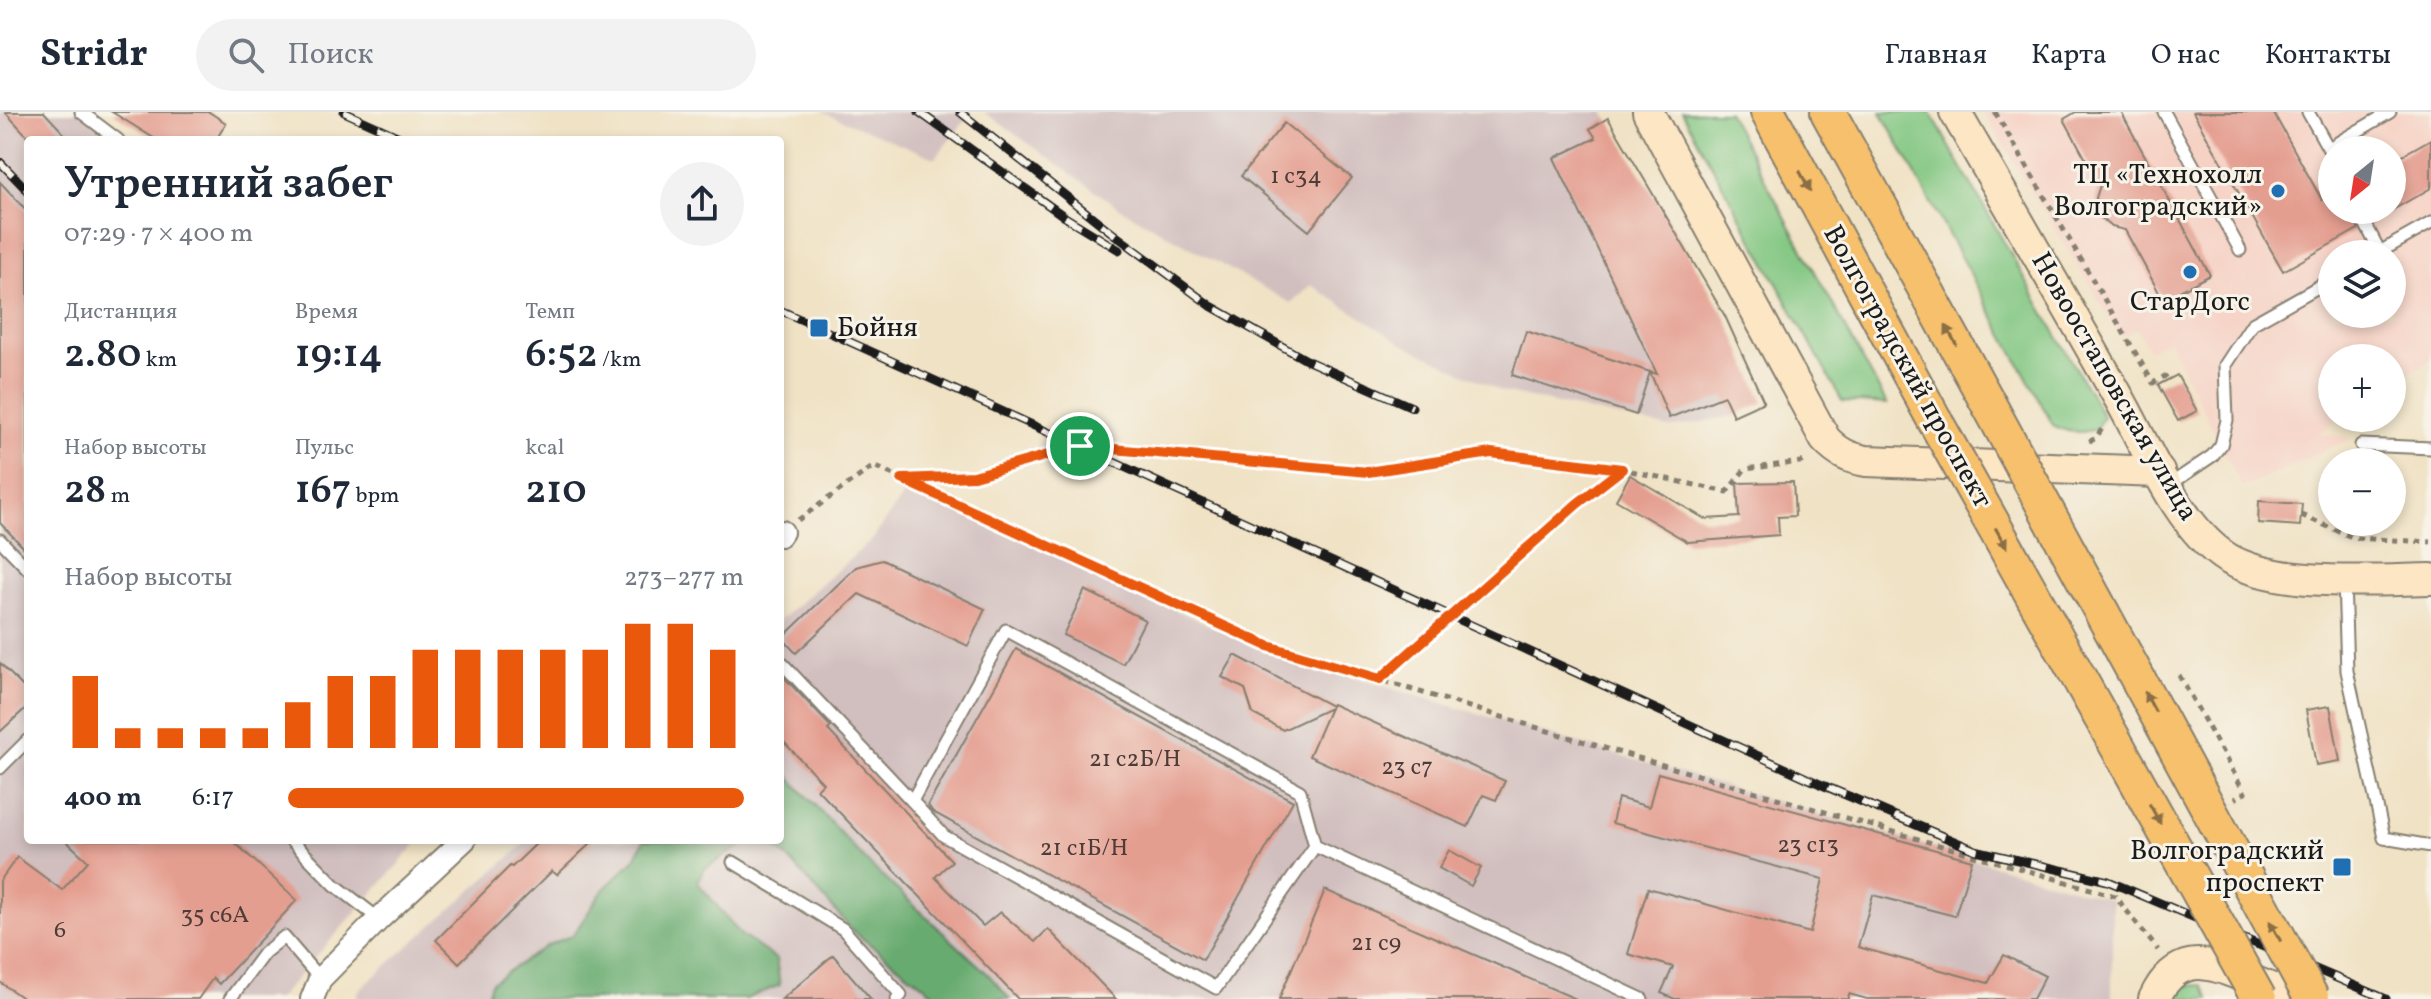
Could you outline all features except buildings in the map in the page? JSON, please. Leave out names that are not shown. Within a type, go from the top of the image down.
[{"type":"main road","points":[[1648,112],[1825,439],[1833,448],[1843,455],[1866,461],[2163,479]]},
{"type":"main road","name":"Волгоградский проспект","points":[[1768,112],[1935,421],[2259,999]]},
{"type":"main road","name":"Волгоградский проспект","points":[[1828,112],[2312,999]]},
{"type":"main road","name":"Новоостаповская улица","points":[[1955,112],[2193,527],[2226,557],[2254,570],[2344,580],[2431,579]]},
{"type":"main road","points":[[2154,999],[2171,973],[2186,965],[2200,963],[2220,966],[2294,999]]},
{"type":"street","points":[[336,999],[316,989],[379,919],[460,844]]},
{"type":"lane","points":[[81,112],[113,136]]},
{"type":"lane","points":[[2164,112],[2240,250]]},
{"type":"lane","points":[[2308,112],[2321,136]]},
{"type":"lane","points":[[2354,136],[2390,112]]},
{"type":"lane","points":[[2401,240],[2431,223]]},
{"type":"lane","points":[[2366,225],[2372,240]]},
{"type":"lane","points":[[2163,479],[2212,456],[2221,445],[2227,420],[2225,365],[2252,324],[2318,287]]},
{"type":"lane","points":[[2361,445],[2431,448]]},
{"type":"lane","points":[[0,540],[24,565]]},
{"type":"lane","points":[[2344,580],[2347,671],[2384,838],[2431,846]]},
{"type":"lane","points":[[912,801],[1006,630],[1300,791],[1315,846],[1642,999]]},
{"type":"lane","points":[[784,665],[944,836],[1216,988],[1315,846]]},
{"type":"lane","points":[[0,768],[24,744]]},
{"type":"lane","points":[[295,844],[335,885],[379,919]]},
{"type":"lane","points":[[733,862],[843,929],[901,995],[897,999]]},
{"type":"lane","points":[[230,999],[264,953],[284,937],[316,989]]},
{"type":"path","points":[[1995,112],[2153,383],[2165,376],[2168,380]]},
{"type":"path","points":[[902,479],[974,476],[1080,446],[1368,472],[1491,453],[1622,469],[1727,492],[1745,469],[1808,461]]},
{"type":"path","points":[[784,530],[874,466],[1268,646],[1611,750],[2115,896],[2158,950]]},
{"type":"path","points":[[1380,679],[1577,504],[1622,469]]},
{"type":"path","points":[[2301,515],[2354,538],[2431,542]]},
{"type":"path","points":[[2179,675],[2245,793],[2233,799]]},
{"type":"shaded area","points":[[0,112],[92,112],[118,136],[24,136],[24,844],[416,844],[278,999],[0,999]]},
{"type":"shaded area","points":[[822,112],[972,112],[935,158]]},
{"type":"shaded area","points":[[984,112],[1604,112],[1723,311],[1764,402],[1733,416],[1670,428],[1503,392],[1403,344],[1311,285],[1291,303],[1121,209]]},
{"type":"shaded area","points":[[1983,112],[2431,112],[2431,359],[2406,375],[2406,344],[2318,344],[2318,432],[2351,438],[2329,448],[2318,448],[2318,453],[2242,488],[2169,340],[2149,350],[2136,328],[2121,337]]},
{"type":"shaded area","points":[[908,488],[1268,652],[2112,900],[2112,999],[356,999],[359,990],[524,844],[784,844],[784,617],[873,539]]},
{"type":"green space","points":[[1682,112],[1728,112],[1887,404],[1842,401]]},
{"type":"green space","points":[[1881,112],[1930,112],[2103,416],[2096,429],[2074,432],[2053,425]]},
{"type":"green space","points":[[784,771],[865,860],[988,974],[1010,999],[941,999],[854,932],[788,858],[771,844],[784,844]]},
{"type":"green space","points":[[642,844],[744,844],[703,870],[698,883],[741,935],[776,959],[780,985],[746,999],[491,999],[487,996],[491,983],[548,945],[573,935],[604,889],[635,859]]},
{"type":"green space","points":[[2202,985],[2209,999],[2175,999],[2182,986]]},
{"type":"railway","points":[[344,112],[397,136]]},
{"type":"railway","points":[[919,112],[1065,217],[1119,250]]},
{"type":"railway","points":[[960,112],[1111,232],[1211,306],[1308,361],[1412,407]]},
{"type":"railway","points":[[0,162],[24,187]]},
{"type":"railway","points":[[784,312],[1820,784],[1975,850],[2108,881],[2386,999]]},
{"type":"place","name":"ТЦ «Технохолл Волгоградский»","points":[[2278,191]]},
{"type":"place","name":"СтарДогс","points":[[2190,272]]},
{"type":"place","name":"Бойня","points":[[819,328]]},
{"type":"place","name":"Волгоградский проспект","points":[[2342,867]]},
{"type":"route","points":[[1080,446],[1368,472],[1491,453],[1622,469],[1577,504],[1380,679],[1268,646],[902,479],[974,476],[1080,446]]}]
